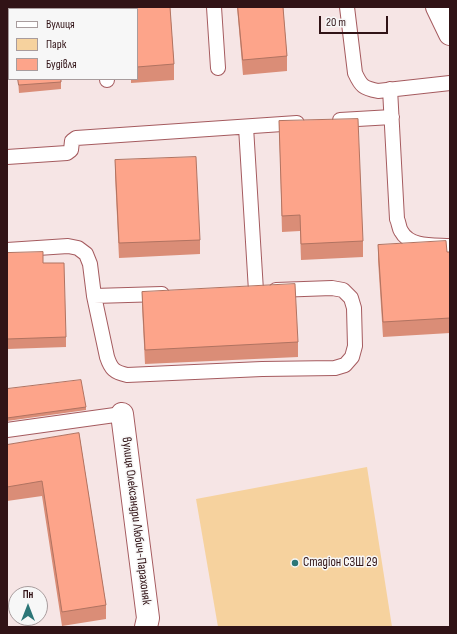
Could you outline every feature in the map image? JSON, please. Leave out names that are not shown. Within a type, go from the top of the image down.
[{"type":"street","points":[[438,7],[450,34]]},
{"type":"street","name":"вулиця Олександри Любич-Парахоняк","points":[[122,414],[148,618],[146,627]]},
{"type":"lane","points":[[214,7],[218,68]]},
{"type":"lane","points":[[347,7],[355,73],[359,82],[367,89],[378,91],[450,83]]},
{"type":"lane","points":[[390,90],[397,219],[402,232],[411,242],[424,245],[450,246]]},
{"type":"lane","points":[[330,121],[392,117]]},
{"type":"lane","points":[[7,157],[67,153],[71,150],[72,141],[76,138],[307,123]]},
{"type":"lane","points":[[246,127],[256,291]]},
{"type":"lane","points":[[7,250],[68,246],[78,248],[86,254],[90,264],[94,296],[106,358],[110,367],[118,373],[127,375],[262,369],[335,368],[345,365],[352,357],[355,346],[354,308],[351,298],[343,290],[332,288],[240,291]]},
{"type":"lane","points":[[94,296],[179,293]]},
{"type":"lane","points":[[7,430],[122,414]]},
{"type":"green space","name":"Стадіон СЗШ 29","points":[[367,467],[392,627],[218,627],[196,499]]},
{"type":"building","points":[[13,7],[56,7],[56,8]]},
{"type":"building","points":[[170,7],[174,64],[138,67],[138,8],[126,8]]},
{"type":"building","points":[[238,7],[283,7],[287,56],[243,60]]},
{"type":"building","points":[[18,80],[61,80],[61,82],[19,85]]},
{"type":"building","points":[[358,119],[363,241],[301,244],[300,215],[282,216],[279,121]]},
{"type":"building","points":[[196,157],[200,240],[119,243],[115,160]]},
{"type":"building","points":[[446,241],[447,252],[450,252],[450,318],[383,322],[378,245]]},
{"type":"building","points":[[43,252],[43,263],[64,263],[66,337],[7,339],[7,253]]},
{"type":"building","points":[[295,284],[298,342],[145,350],[142,292]]},
{"type":"building","points":[[81,380],[86,407],[7,418],[7,389]]},
{"type":"building","points":[[79,433],[106,605],[62,612],[42,481],[7,487],[7,445]]},
{"type":"place","name":"Стадіон СЗШ 29","points":[[295,563]]}]
